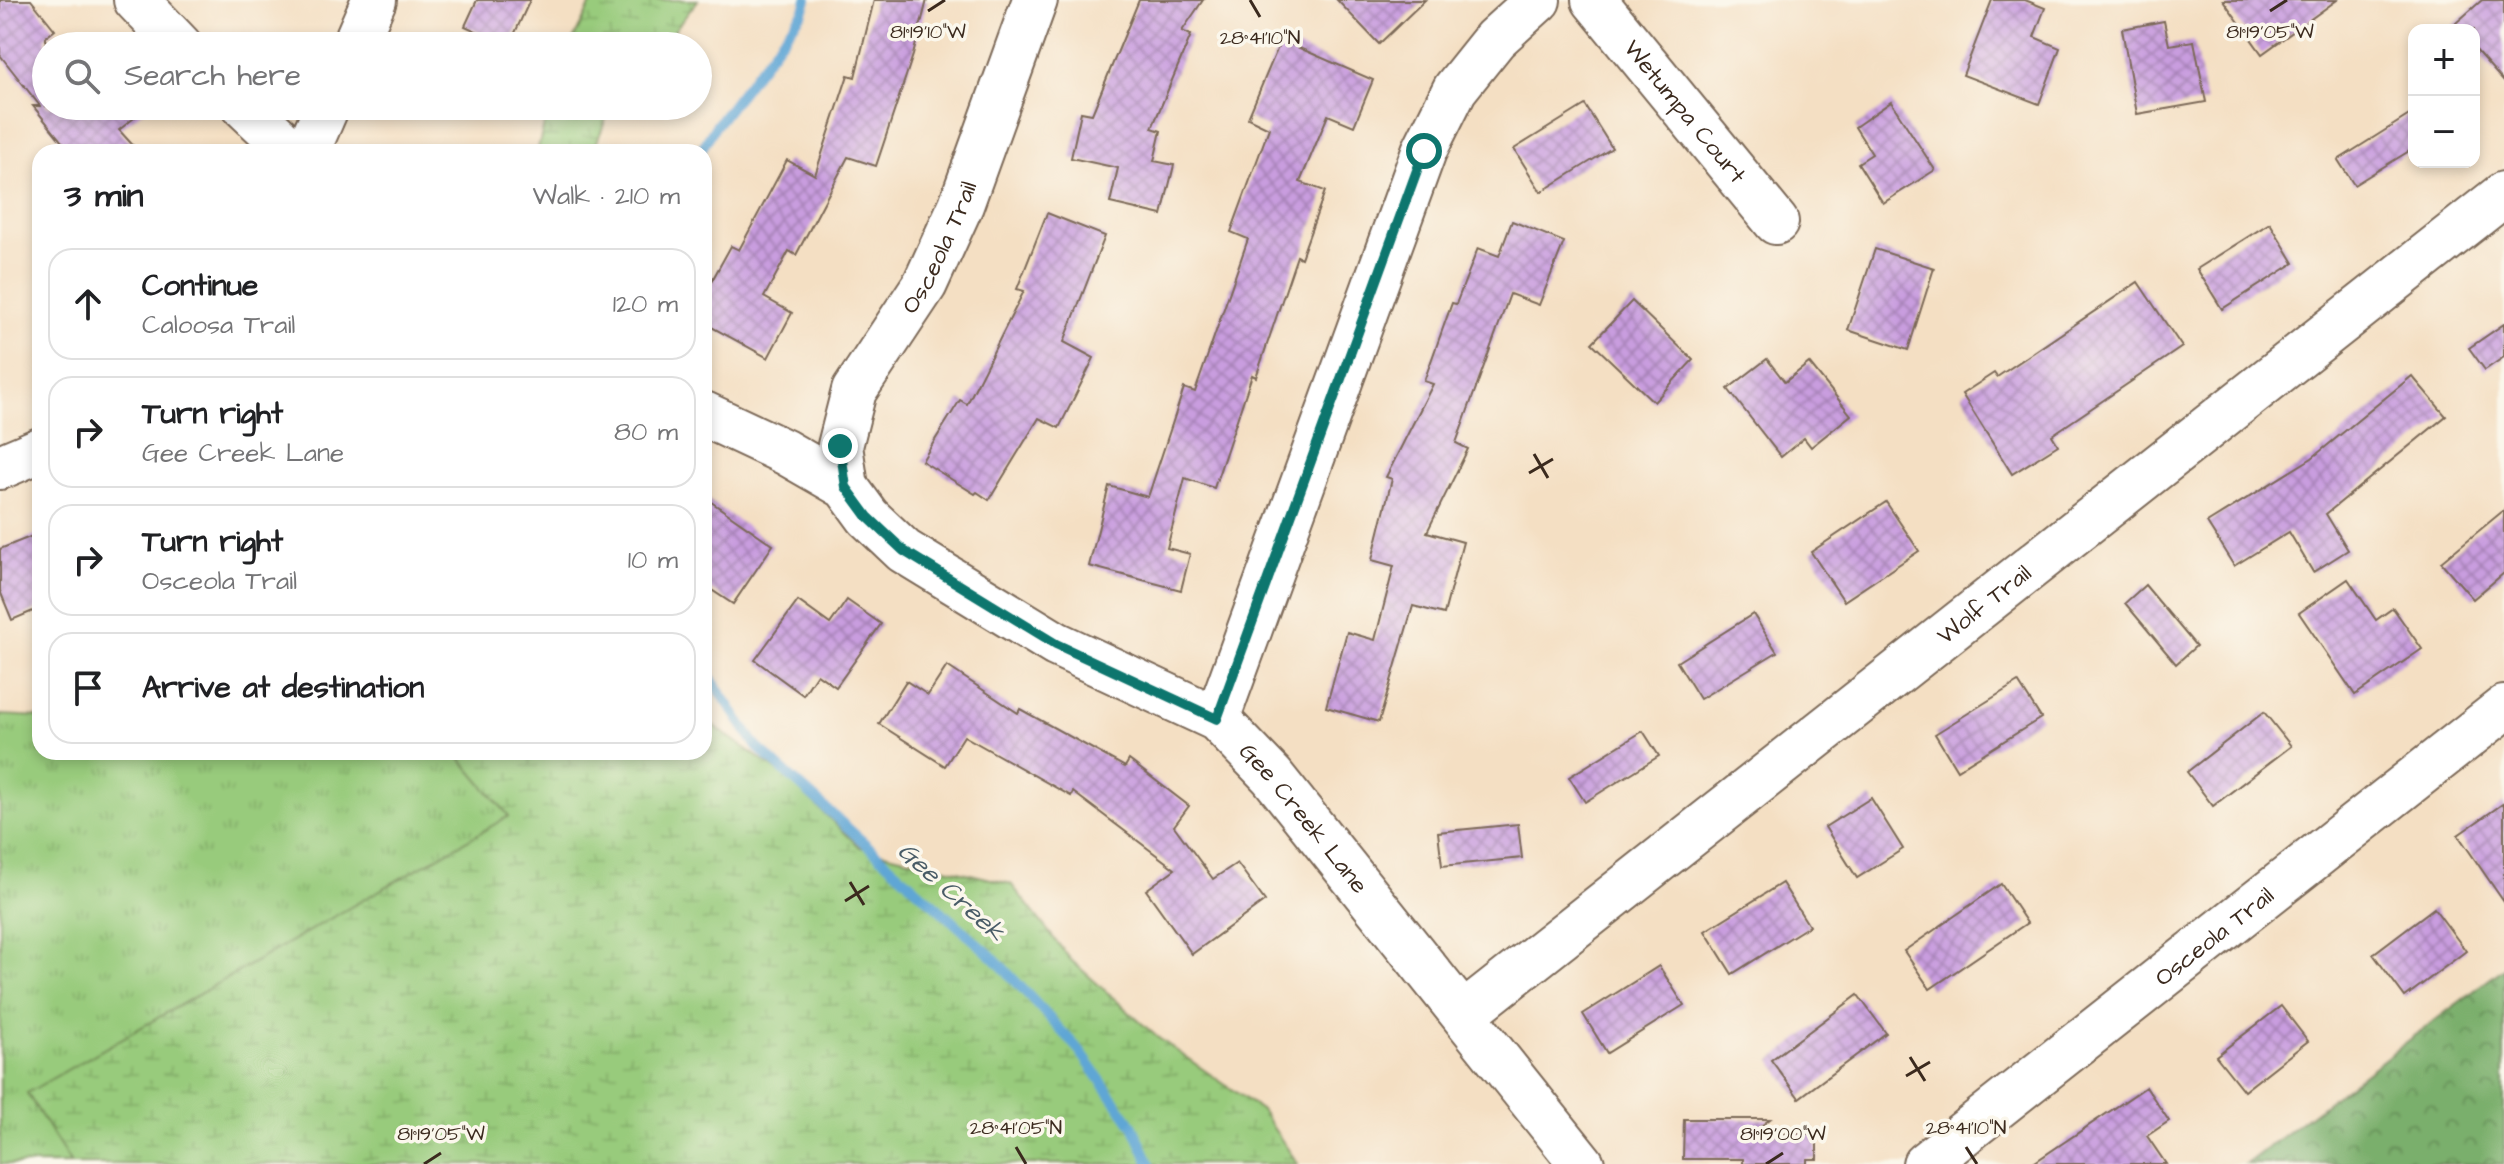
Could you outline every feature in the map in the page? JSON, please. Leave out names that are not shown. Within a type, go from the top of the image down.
[{"type":"street","points":[[136,0],[167,32]]},
{"type":"street","points":[[360,32],[374,0]]},
{"type":"street","name":"Osceola Trail","points":[[846,487],[840,446],[854,391],[931,271],[961,205],[1035,0]]},
{"type":"street","points":[[1217,719],[1424,151],[1455,89],[1495,39],[1538,0]]},
{"type":"street","name":"Wetumpa Court","points":[[1594,0],[1776,222]]},
{"type":"street","points":[[259,120],[284,144]]},
{"type":"street","points":[[310,144],[321,120]]},
{"type":"street","name":"Wolf Trail","points":[[1464,1014],[2504,194]]},
{"type":"street","name":"Gee Creek Lane","points":[[712,418],[785,452],[846,487],[868,517],[904,551],[1056,644],[1217,719],[1272,776],[1582,1164]]},
{"type":"street","points":[[0,467],[32,453]]},
{"type":"street","name":"Osceola Trail","points":[[1925,1164],[2504,708]]},
{"type":"green space","points":[[593,0],[698,0],[673,32],[577,32]]},
{"type":"green space","points":[[545,120],[606,120],[596,144],[539,144]]},
{"type":"green space","points":[[0,715],[32,717],[32,760],[462,760],[509,816],[27,1093],[71,1164],[0,1164]]},
{"type":"green space","points":[[712,725],[786,777],[860,847],[1011,884],[1071,960],[1157,1037],[1261,1110],[1298,1164],[0,1164],[0,777],[176,760],[712,760]]},
{"type":"green space","points":[[2504,968],[2504,1164],[2246,1164]]},
{"type":"building","points":[[0,0],[31,0],[55,30],[32,32],[32,96],[0,55]]},
{"type":"building","points":[[477,0],[530,0],[515,32],[478,32],[465,26]]},
{"type":"building","points":[[874,0],[927,0],[913,55],[876,166],[848,157],[796,255],[789,251],[764,297],[792,313],[768,358],[712,327],[712,280],[731,246],[739,250],[787,160],[815,175],[848,75],[855,77]]},
{"type":"building","points":[[1139,0],[1203,0],[1182,31],[1191,35],[1152,128],[1161,131],[1154,161],[1174,165],[1162,215],[1110,203],[1118,168],[1071,158],[1081,112],[1092,114]]},
{"type":"building","points":[[1337,0],[1425,0],[1379,44]]},
{"type":"building","points":[[1992,0],[2025,0],[2045,8],[2034,37],[2060,48],[2039,104],[1963,75]]},
{"type":"building","points":[[2223,0],[2337,0],[2262,54]]},
{"type":"building","points":[[2482,0],[2504,0],[2504,82],[2480,55],[2480,24],[2455,24]]},
{"type":"building","points":[[2164,21],[2169,45],[2194,41],[2206,102],[2137,114],[2122,29]]},
{"type":"building","points":[[1281,40],[1373,80],[1354,126],[1328,115],[1300,182],[1325,191],[1301,258],[1297,256],[1256,377],[1252,375],[1214,488],[1185,478],[1167,548],[1190,554],[1181,590],[1089,566],[1109,486],[1148,497],[1184,388],[1195,392],[1248,239],[1231,232],[1269,128],[1248,118]]},
{"type":"building","points":[[1891,102],[1935,170],[1883,203],[1858,163],[1872,154],[1855,127]]},
{"type":"building","points":[[1585,105],[1612,148],[1541,192],[1514,149]]},
{"type":"building","points":[[2408,116],[2408,152],[2354,185],[2338,160]]},
{"type":"building","points":[[44,120],[132,120],[119,130],[132,144],[64,144]]},
{"type":"building","points":[[1047,213],[1105,236],[1064,342],[1094,358],[1059,428],[1039,418],[989,500],[922,461],[960,400],[967,404],[1024,291],[1017,289]]},
{"type":"building","points":[[1512,221],[1564,242],[1539,305],[1510,294],[1456,443],[1468,449],[1427,532],[1463,542],[1444,614],[1413,606],[1379,722],[1326,707],[1347,632],[1375,640],[1394,566],[1372,560],[1392,479],[1386,477],[1433,384],[1424,381],[1452,303],[1456,304],[1478,248],[1499,256]]},
{"type":"building","points":[[2270,223],[2294,263],[2222,309],[2197,269]]},
{"type":"building","points":[[1875,249],[1934,268],[1908,350],[1848,330]]},
{"type":"building","points":[[2138,282],[2182,347],[2052,435],[2058,445],[2012,474],[1962,394],[1994,373],[1997,377]]},
{"type":"building","points":[[1632,301],[1693,360],[1654,402],[1592,343]]},
{"type":"building","points":[[2504,324],[2504,357],[2485,370],[2469,348]]},
{"type":"building","points":[[1767,359],[1785,382],[1809,363],[1851,415],[1811,447],[1804,438],[1781,457],[1728,389]]},
{"type":"building","points":[[2412,376],[2446,416],[2326,514],[2348,550],[2313,572],[2289,532],[2234,566],[2207,523],[2312,458]]},
{"type":"building","points":[[1886,502],[1919,551],[1844,601],[1811,552]]},
{"type":"building","points":[[712,503],[773,545],[733,604],[712,590]]},
{"type":"building","points":[[2504,510],[2504,573],[2473,599],[2441,562]]},
{"type":"building","points":[[32,536],[32,611],[12,620],[0,591],[0,549]]},
{"type":"building","points":[[2348,579],[2376,620],[2393,608],[2422,649],[2355,695],[2299,613]]},
{"type":"building","points":[[2145,585],[2196,646],[2176,664],[2125,603]]},
{"type":"building","points":[[847,600],[881,624],[836,687],[817,674],[803,695],[755,660],[798,601],[830,624]]},
{"type":"building","points":[[1753,614],[1777,652],[1700,699],[1677,662]]},
{"type":"building","points":[[947,666],[1018,713],[1020,709],[1125,767],[1129,760],[1189,806],[1174,826],[1213,879],[1237,863],[1265,901],[1192,954],[1146,890],[1175,869],[1073,792],[1071,796],[964,736],[945,766],[879,724],[906,681],[928,695]]},
{"type":"building","points":[[2018,682],[2041,718],[1957,770],[1935,734]]},
{"type":"building","points":[[2264,712],[2291,746],[2213,806],[2187,772]]},
{"type":"building","points":[[1643,731],[1659,756],[1585,802],[1569,777]]},
{"type":"building","points":[[1871,798],[1903,849],[1857,878],[1825,827]]},
{"type":"building","points":[[2504,803],[2504,902],[2458,835]]},
{"type":"building","points":[[1518,824],[1522,858],[1442,866],[1438,832]]},
{"type":"building","points":[[1782,883],[1809,926],[1732,974],[1705,931]]},
{"type":"building","points":[[2001,884],[2027,923],[1930,989],[1904,951]]},
{"type":"building","points":[[2434,908],[2466,951],[2405,997],[2373,954]]},
{"type":"building","points":[[1659,966],[1684,1005],[1607,1053],[1583,1014]]},
{"type":"building","points":[[1858,995],[1886,1033],[1799,1098],[1771,1060]]},
{"type":"building","points":[[2281,1006],[2308,1041],[2244,1091],[2216,1056]]},
{"type":"building","points":[[2146,1087],[2169,1121],[2147,1136],[2166,1164],[2032,1164]]},
{"type":"building","points":[[1684,1119],[1770,1119],[1752,1133],[1817,1134],[1817,1159],[1807,1159],[1807,1164],[1743,1164],[1743,1159],[1683,1159]]},
{"type":"waterway","name":"Gee Creek","points":[[705,144],[803,12],[807,0]]},
{"type":"waterway","name":"Gee Creek","points":[[712,680],[757,747],[995,959],[1079,1050],[1133,1126],[1150,1164]]},
{"type":"route","points":[[840,446],[846,487],[868,517],[904,551],[1056,644],[1217,719],[1424,151]]}]
